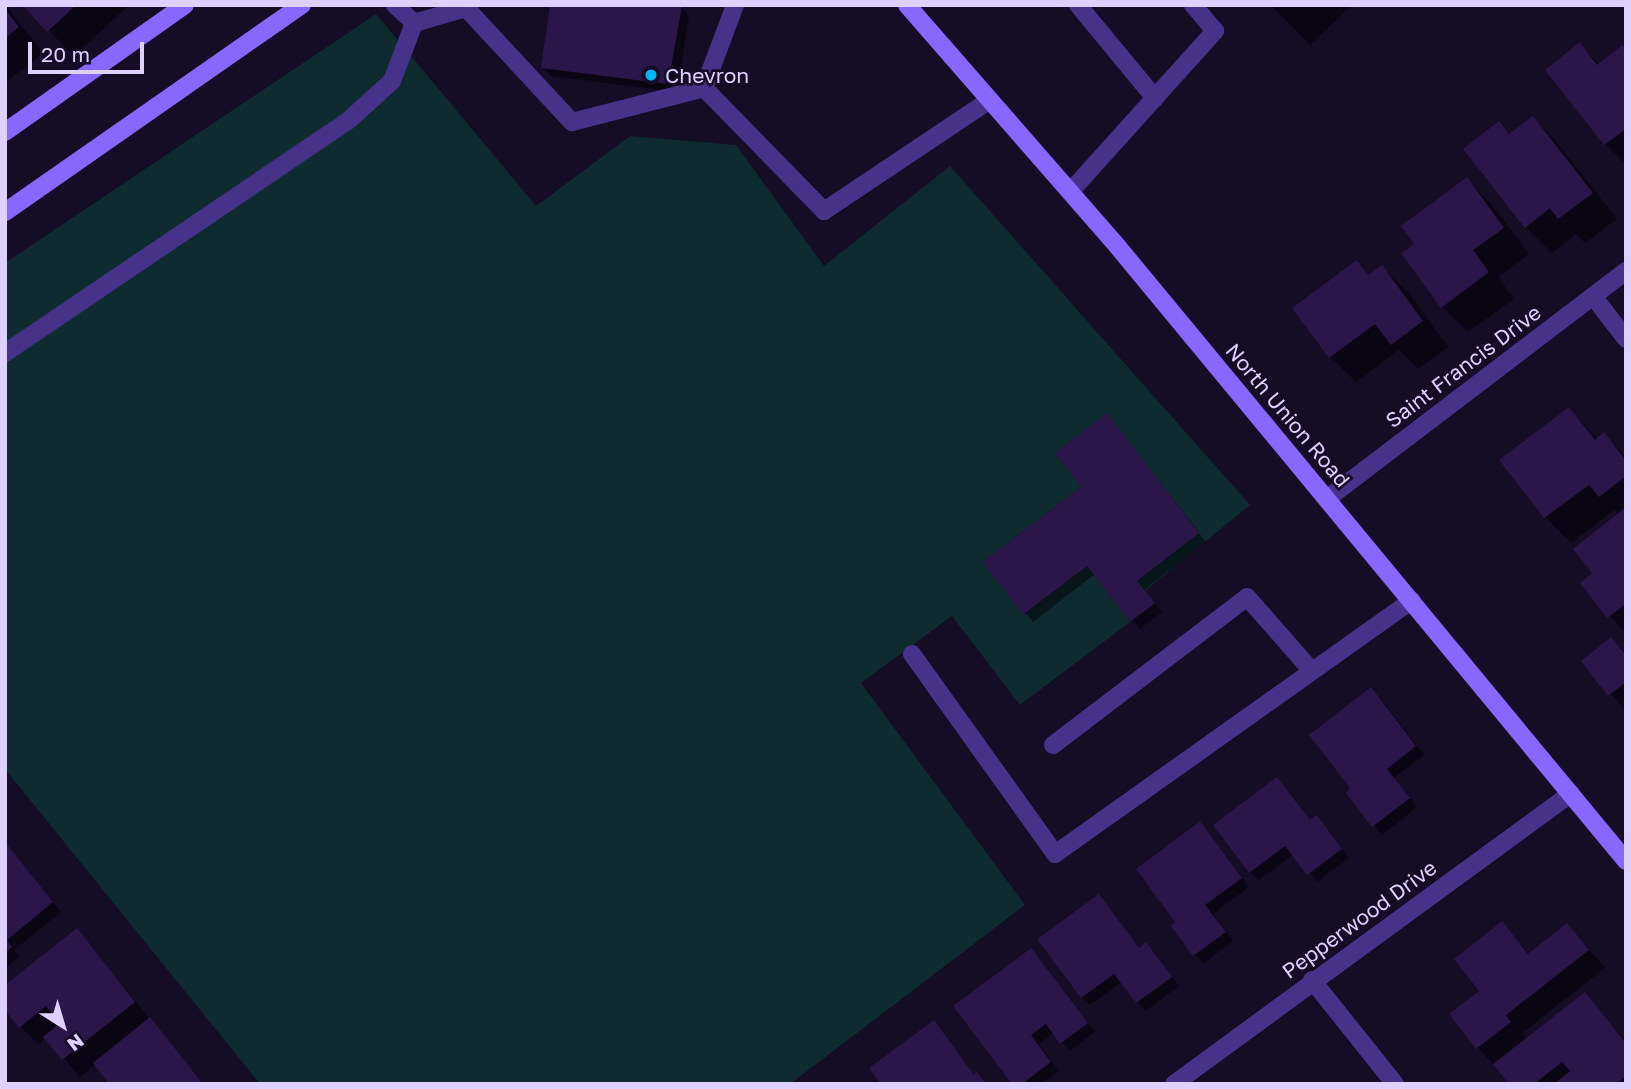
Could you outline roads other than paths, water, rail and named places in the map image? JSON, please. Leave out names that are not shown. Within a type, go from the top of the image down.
[{"type":"street","points":[[5,132],[185,5]]},
{"type":"street","points":[[5,212],[302,5]]},
{"type":"street","points":[[395,5],[414,23]]},
{"type":"street","points":[[704,88],[735,5]]},
{"type":"street","name":"North Union Road","points":[[907,5],[1070,192],[1328,498],[1626,861]]},
{"type":"street","points":[[1078,5],[1155,98]]},
{"type":"street","points":[[1070,192],[1215,31],[1193,5]]},
{"type":"street","points":[[414,23],[468,7],[572,122],[704,88]]},
{"type":"street","points":[[5,353],[349,120],[391,81],[414,23]]},
{"type":"street","points":[[704,88],[824,211],[990,100]]},
{"type":"street","name":"Saint Francis Drive","points":[[1328,498],[1626,271]]},
{"type":"street","points":[[1593,296],[1626,339]]},
{"type":"street","points":[[1053,745],[1247,597],[1312,671]]},
{"type":"street","points":[[912,654],[1055,854],[1412,600]]},
{"type":"street","name":"Pepperwood Drive","points":[[1174,1084],[1312,980],[1571,793]]},
{"type":"street","points":[[1312,980],[1395,1084]]},
{"type":"place","name":"Chevron","points":[[651,75]]}]
